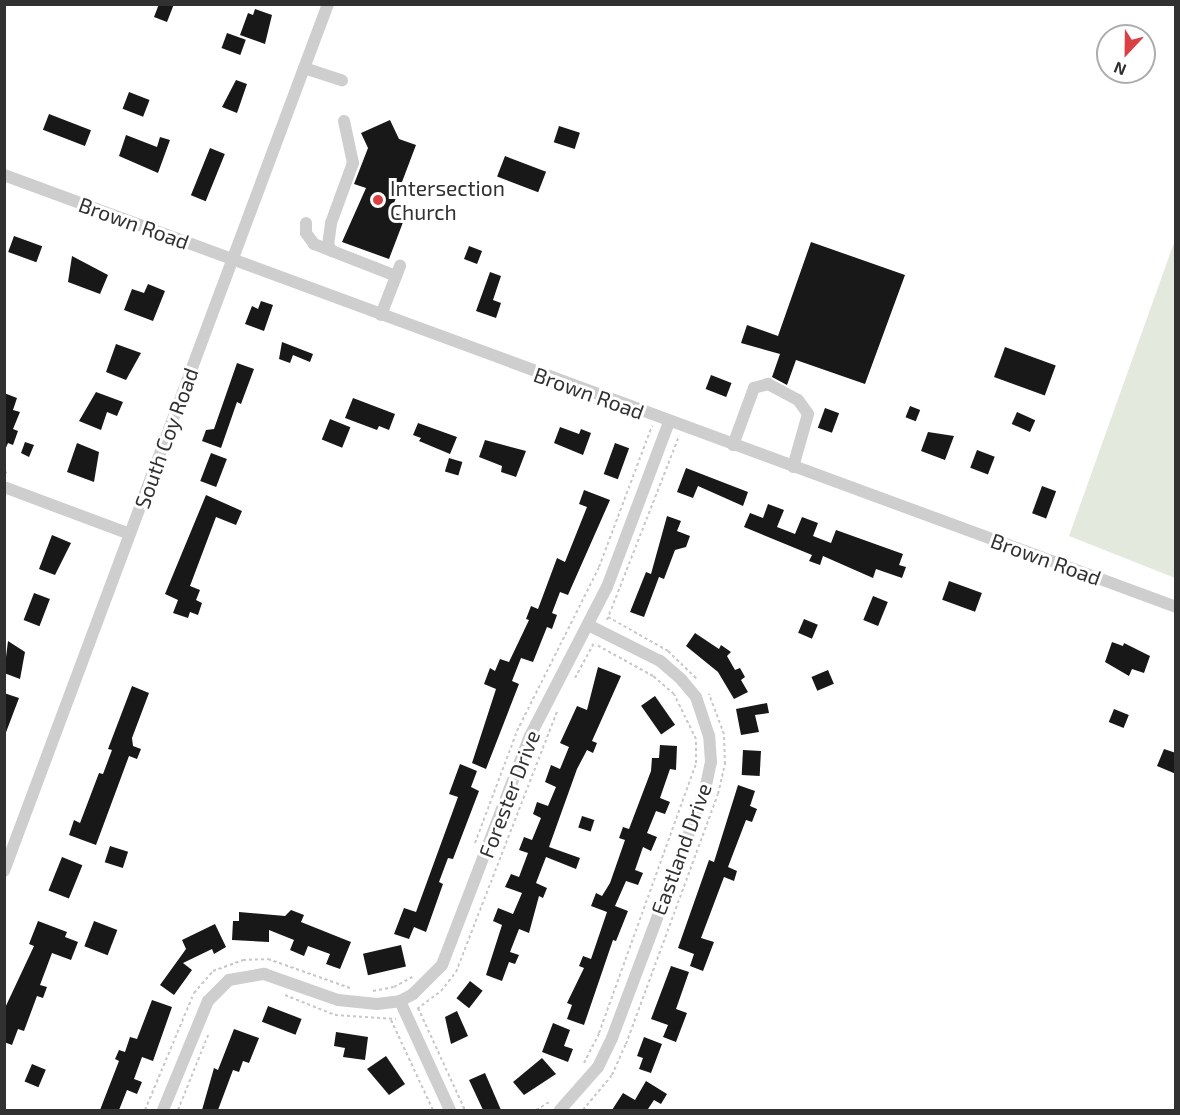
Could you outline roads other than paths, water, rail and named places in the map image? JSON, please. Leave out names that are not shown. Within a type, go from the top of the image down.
[{"type":"street","name":"South Coy Road","points":[[4,871],[328,4]]},
{"type":"street","points":[[304,68],[342,81]]},
{"type":"street","points":[[332,251],[328,245],[331,223],[353,163],[344,121]]},
{"type":"street","name":"Brown Road","points":[[4,175],[1176,607]]},
{"type":"street","points":[[306,223],[309,239],[332,251],[398,271],[381,315]]},
{"type":"street","points":[[733,445],[754,388],[768,384],[798,400],[808,414],[793,467]]},
{"type":"street","name":"Forester Drive","points":[[400,1001],[422,987],[442,965],[530,736],[588,625],[620,555],[669,422]]},
{"type":"street","points":[[4,487],[130,534]]},
{"type":"street","name":"Eastland Drive","points":[[560,1110],[598,1067],[612,1038],[705,790],[711,762],[709,736],[696,698],[681,679],[660,661],[588,625]]},
{"type":"street","points":[[162,1110],[208,1001],[222,984],[239,975],[264,974],[357,1004],[400,1001],[450,1110]]},
{"type":"place","name":"Intersection Church","points":[[378,200]]}]
